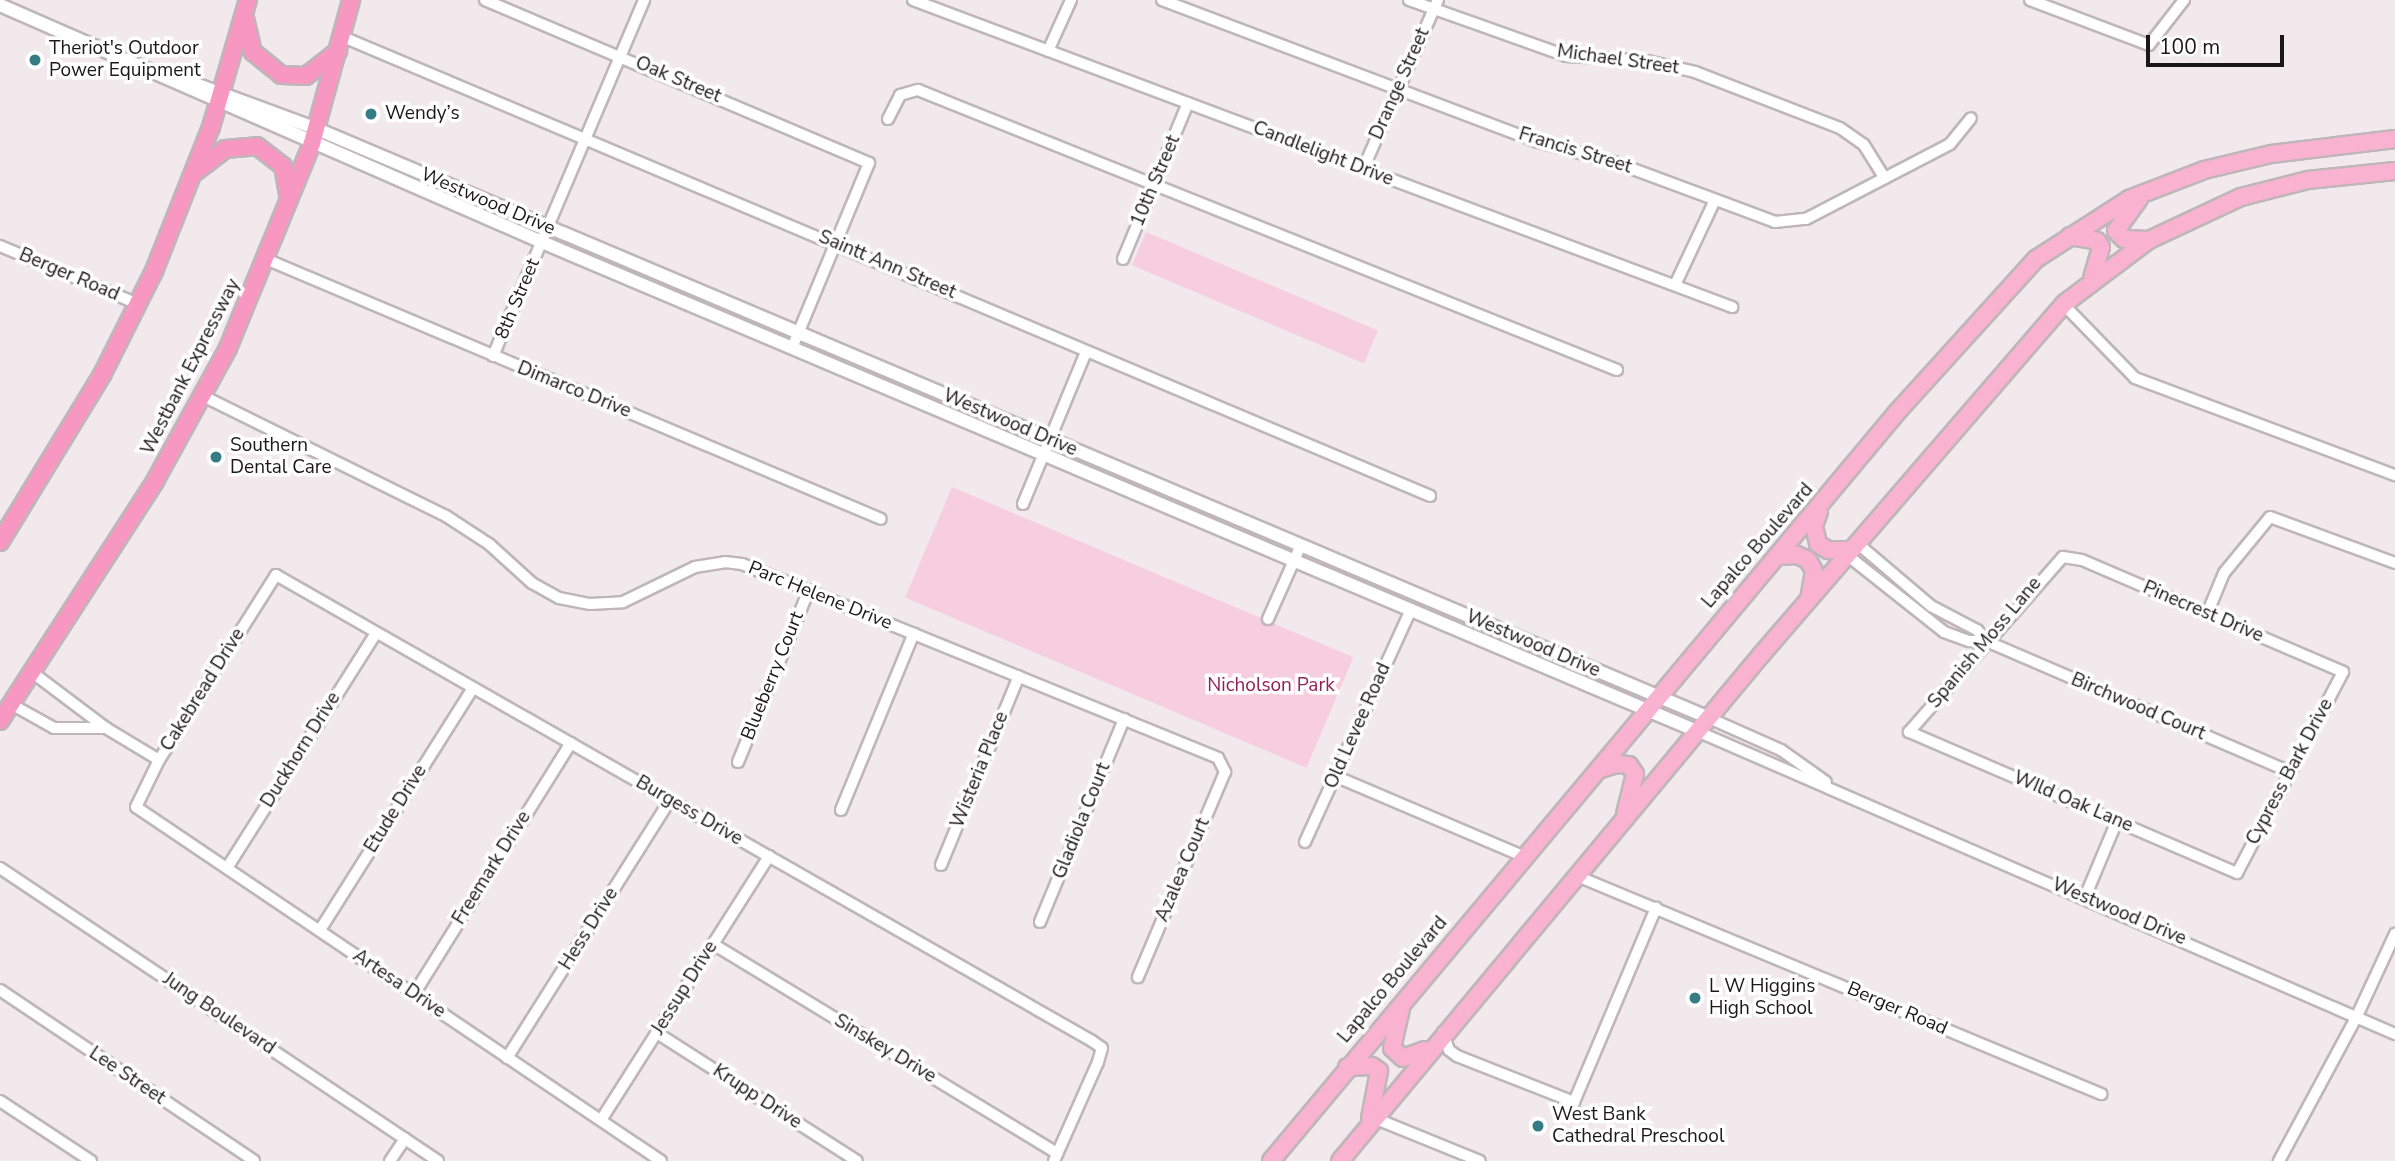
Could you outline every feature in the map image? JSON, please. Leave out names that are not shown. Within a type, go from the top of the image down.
[{"type":"highway","name":"Westbank Expressway","points":[[0,721],[33,673],[203,396],[268,260],[290,205],[314,136],[351,0]]},
{"type":"highway","points":[[247,8],[253,52],[281,75],[306,76],[341,43]]},
{"type":"highway","points":[[0,542],[82,409],[138,304],[195,172],[221,97],[247,8]]},
{"type":"highway","points":[[195,172],[225,149],[257,146],[283,166],[290,205]]},
{"type":"main road","name":"Lapalco Boulevard","points":[[1270,1161],[1658,696],[1991,305],[2036,259],[2142,194],[2204,170],[2271,154],[2395,139]]},
{"type":"main road","points":[[1340,1161],[1443,1032],[1808,600],[2064,305],[2091,281],[2149,240],[2241,197],[2308,180],[2395,170]]},
{"type":"main road","points":[[2142,194],[2116,231],[2124,239],[2149,240]]},
{"type":"main road","points":[[2070,236],[2097,241],[2101,247],[2091,281]]},
{"type":"main road","points":[[1821,506],[1814,526],[1818,544],[1828,550],[1852,550]]},
{"type":"main road","points":[[1777,556],[1808,560],[1814,571],[1808,600]]},
{"type":"main road","points":[[1598,770],[1617,764],[1629,765],[1635,774],[1622,823]]},
{"type":"main road","points":[[1404,1000],[1392,1048],[1403,1058],[1430,1048]]},
{"type":"main road","points":[[1347,1067],[1372,1066],[1379,1071],[1371,1122]]},
{"type":"street","name":"Oak Street","points":[[485,0],[869,163],[836,243]]},
{"type":"street","name":"8th Street","points":[[494,356],[643,0]]},
{"type":"street","name":"Candlelight Drive","points":[[913,0],[1732,307]]},
{"type":"street","points":[[1048,51],[1071,0]]},
{"type":"street","name":"Francis Street","points":[[1162,0],[1398,89],[1775,222],[1796,222],[1950,145],[1972,118]]},
{"type":"street","name":"Michael Street","points":[[1409,0],[1436,5],[1566,56],[1648,61],[1695,72],[1840,128],[1864,145],[1885,178]]},
{"type":"street","points":[[2030,0],[2148,45],[2184,0]]},
{"type":"street","name":"Westwood Drive","points":[[0,5],[314,136],[548,227],[1658,696],[1704,725],[1841,792],[2395,1034]]},
{"type":"street","name":"Drange Street","points":[[1363,169],[1436,5]]},
{"type":"street","name":"Saintt Ann Street","points":[[341,43],[585,137],[1430,496]]},
{"type":"street","points":[[888,119],[900,95],[918,90],[1617,370]]},
{"type":"street","name":"10th Street","points":[[1123,259],[1188,103]]},
{"type":"street","name":"Westwood Drive","points":[[314,136],[542,242],[1647,711],[1704,725],[1781,750],[1841,792]]},
{"type":"street","points":[[1675,285],[1715,200]]},
{"type":"street","points":[[792,348],[836,243]]},
{"type":"street","name":"Berger Road","points":[[0,246],[138,304]]},
{"type":"street","name":"Dimarco Drive","points":[[268,260],[881,519]]},
{"type":"street","points":[[2064,305],[2135,378],[2395,475]]},
{"type":"street","points":[[1023,503],[1086,352]]},
{"type":"street","name":"Parc Helene Drive","points":[[203,396],[446,516],[489,544],[531,583],[559,598],[590,604],[623,602],[681,572],[725,562],[755,568],[1223,762]]},
{"type":"street","points":[[2207,614],[2224,573],[2270,517],[2395,563]]},
{"type":"street","points":[[1268,618],[1300,547]]},
{"type":"street","points":[[1852,550],[1936,627],[1969,641],[1986,641]]},
{"type":"street","points":[[1852,550],[1931,606],[1977,630],[1986,641]]},
{"type":"street","name":"Pinecrest Drive","points":[[2063,557],[2082,560],[2343,672]]},
{"type":"street","name":"Spanish Moss Lane","points":[[1909,732],[1986,641],[2063,557]]},
{"type":"street","name":"Burgess Drive","points":[[276,575],[1102,1048],[1055,1157]]},
{"type":"street","name":"Cakebread Drive","points":[[136,807],[159,760],[276,575]]},
{"type":"street","name":"Blueberry Court","points":[[738,762],[809,590]]},
{"type":"street","name":"Old Levee Road","points":[[1305,842],[1411,609]]},
{"type":"street","name":"Duckhorn Drive","points":[[227,868],[376,633]]},
{"type":"street","points":[[841,810],[914,633]]},
{"type":"street","name":"Birchwood Court","points":[[1986,641],[2290,772]]},
{"type":"street","name":"Cypress Bark Drive","points":[[2237,873],[2343,672]]},
{"type":"street","points":[[33,673],[106,728],[159,760]]},
{"type":"street","name":"Wisteria Place","points":[[941,865],[1019,676]]},
{"type":"street","name":"Etude Drive","points":[[320,930],[473,688]]},
{"type":"street","points":[[11,704],[54,728],[106,728]]},
{"type":"street","name":"Gladiola Court","points":[[1040,922],[1124,719]]},
{"type":"street","name":"WIld Oak Lane","points":[[1909,732],[2237,873]]},
{"type":"street","name":"Freemark Drive","points":[[414,994],[571,743]]},
{"type":"street","name":"Azalea Court","points":[[1139,977],[1224,772],[1223,762]]},
{"type":"street","points":[[1335,776],[1525,857]]},
{"type":"street","name":"Hess Drive","points":[[507,1058],[670,800]]},
{"type":"street","name":"Artesa Drive","points":[[136,807],[661,1161]]},
{"type":"street","points":[[2085,897],[2117,821]]},
{"type":"street","name":"Jessup Drive","points":[[601,1121],[769,856]]},
{"type":"street","name":"Jung Boulevard","points":[[0,868],[438,1161]]},
{"type":"street","name":"Berger Road","points":[[1577,876],[2101,1094]]},
{"type":"street","points":[[1443,1032],[1449,1050],[1457,1056],[1574,1102],[1656,908]]},
{"type":"street","points":[[2279,1161],[2356,1018],[2395,936]]},
{"type":"street","name":"Sinskey Drive","points":[[713,944],[1055,1157]]},
{"type":"street","name":"Lee Street","points":[[0,990],[254,1161]]},
{"type":"street","name":"Krupp Drive","points":[[657,1032],[857,1161]]},
{"type":"street","points":[[0,1101],[91,1161]]},
{"type":"street","points":[[1371,1122],[1480,1161]]},
{"type":"street","points":[[390,1161],[405,1139]]},
{"type":"green space","points":[[1146,232],[1378,330],[1364,364],[1132,265]]},
{"type":"green space","name":"Nicholson Park","points":[[952,487],[1353,657],[1306,768],[905,597]]},
{"type":"place","name":"Theriot's Outdoor Power Equipment","points":[[35,60]]},
{"type":"place","name":"Wendy’s","points":[[371,114]]},
{"type":"place","name":"Southern Dental Care","points":[[216,457]]},
{"type":"place","name":"L W Higgins High School","points":[[1695,998]]},
{"type":"place","name":"West Bank Cathedral Preschool","points":[[1538,1126]]}]
